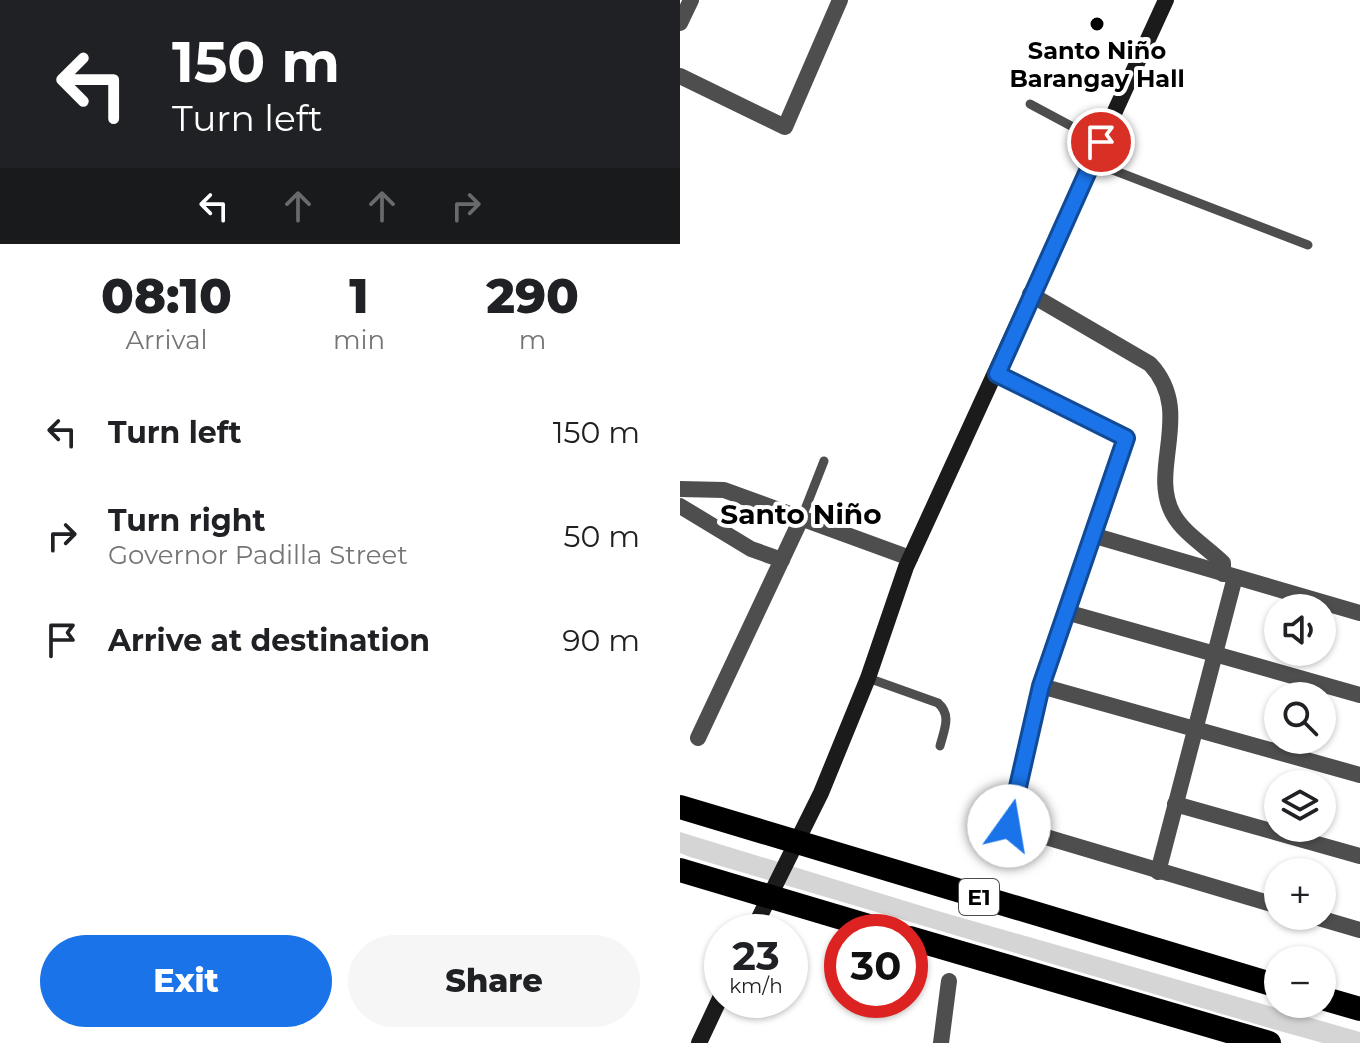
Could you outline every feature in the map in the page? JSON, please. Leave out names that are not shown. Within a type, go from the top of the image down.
[{"type":"highway","name":"E1","points":[[680,807],[1264,982]]},
{"type":"highway","points":[[680,870],[828,914]]},
{"type":"highway","points":[[928,943],[1269,1043]]},
{"type":"highway","points":[[1336,1002],[1360,1009]]},
{"type":"main road","points":[[761,914],[821,793],[868,678],[910,558],[1166,0]]},
{"type":"main road","points":[[699,1043],[711,1018]]},
{"type":"street","points":[[680,23],[691,0]]},
{"type":"street","points":[[680,76],[785,127],[840,0]]},
{"type":"street","points":[[1030,294],[1150,364],[1161,376],[1171,404],[1169,506],[1182,526],[1223,563],[1229,576],[1214,654],[1158,872]]},
{"type":"street","points":[[997,374],[1126,438],[1041,686],[1009,826],[1264,902]]},
{"type":"street","points":[[680,489],[724,490],[910,558]]},
{"type":"street","points":[[680,506],[751,549],[782,560]]},
{"type":"street","points":[[698,738],[802,517]]},
{"type":"street","points":[[1092,535],[1360,613]]},
{"type":"street","points":[[1066,612],[1360,695]]},
{"type":"street","points":[[1041,686],[1360,775]]},
{"type":"street","points":[[1175,804],[1360,856]]},
{"type":"street","points":[[1336,923],[1360,930]]},
{"type":"street","points":[[941,1043],[949,981]]},
{"type":"lane","points":[[1030,104],[1101,142]]},
{"type":"lane","points":[[1092,162],[1308,245]]},
{"type":"lane","points":[[802,517],[824,461]]},
{"type":"lane","points":[[868,678],[938,703],[945,709],[947,718],[940,746]]},
{"type":"shaded area","points":[[680,832],[938,911],[1264,1004],[1264,1018],[1311,1018],[1360,1032],[1360,1043],[1323,1043],[1276,1030],[928,927],[928,914],[883,914],[680,853]]},
{"type":"place","name":"Santo Niño Barangay Hall","points":[[1097,24]]},
{"type":"district","name":"Santo Niño","points":[[801,514]]},
{"type":"route","points":[[1009,826],[1041,686],[1126,438],[997,374],[1030,294],[1101,142]]}]
